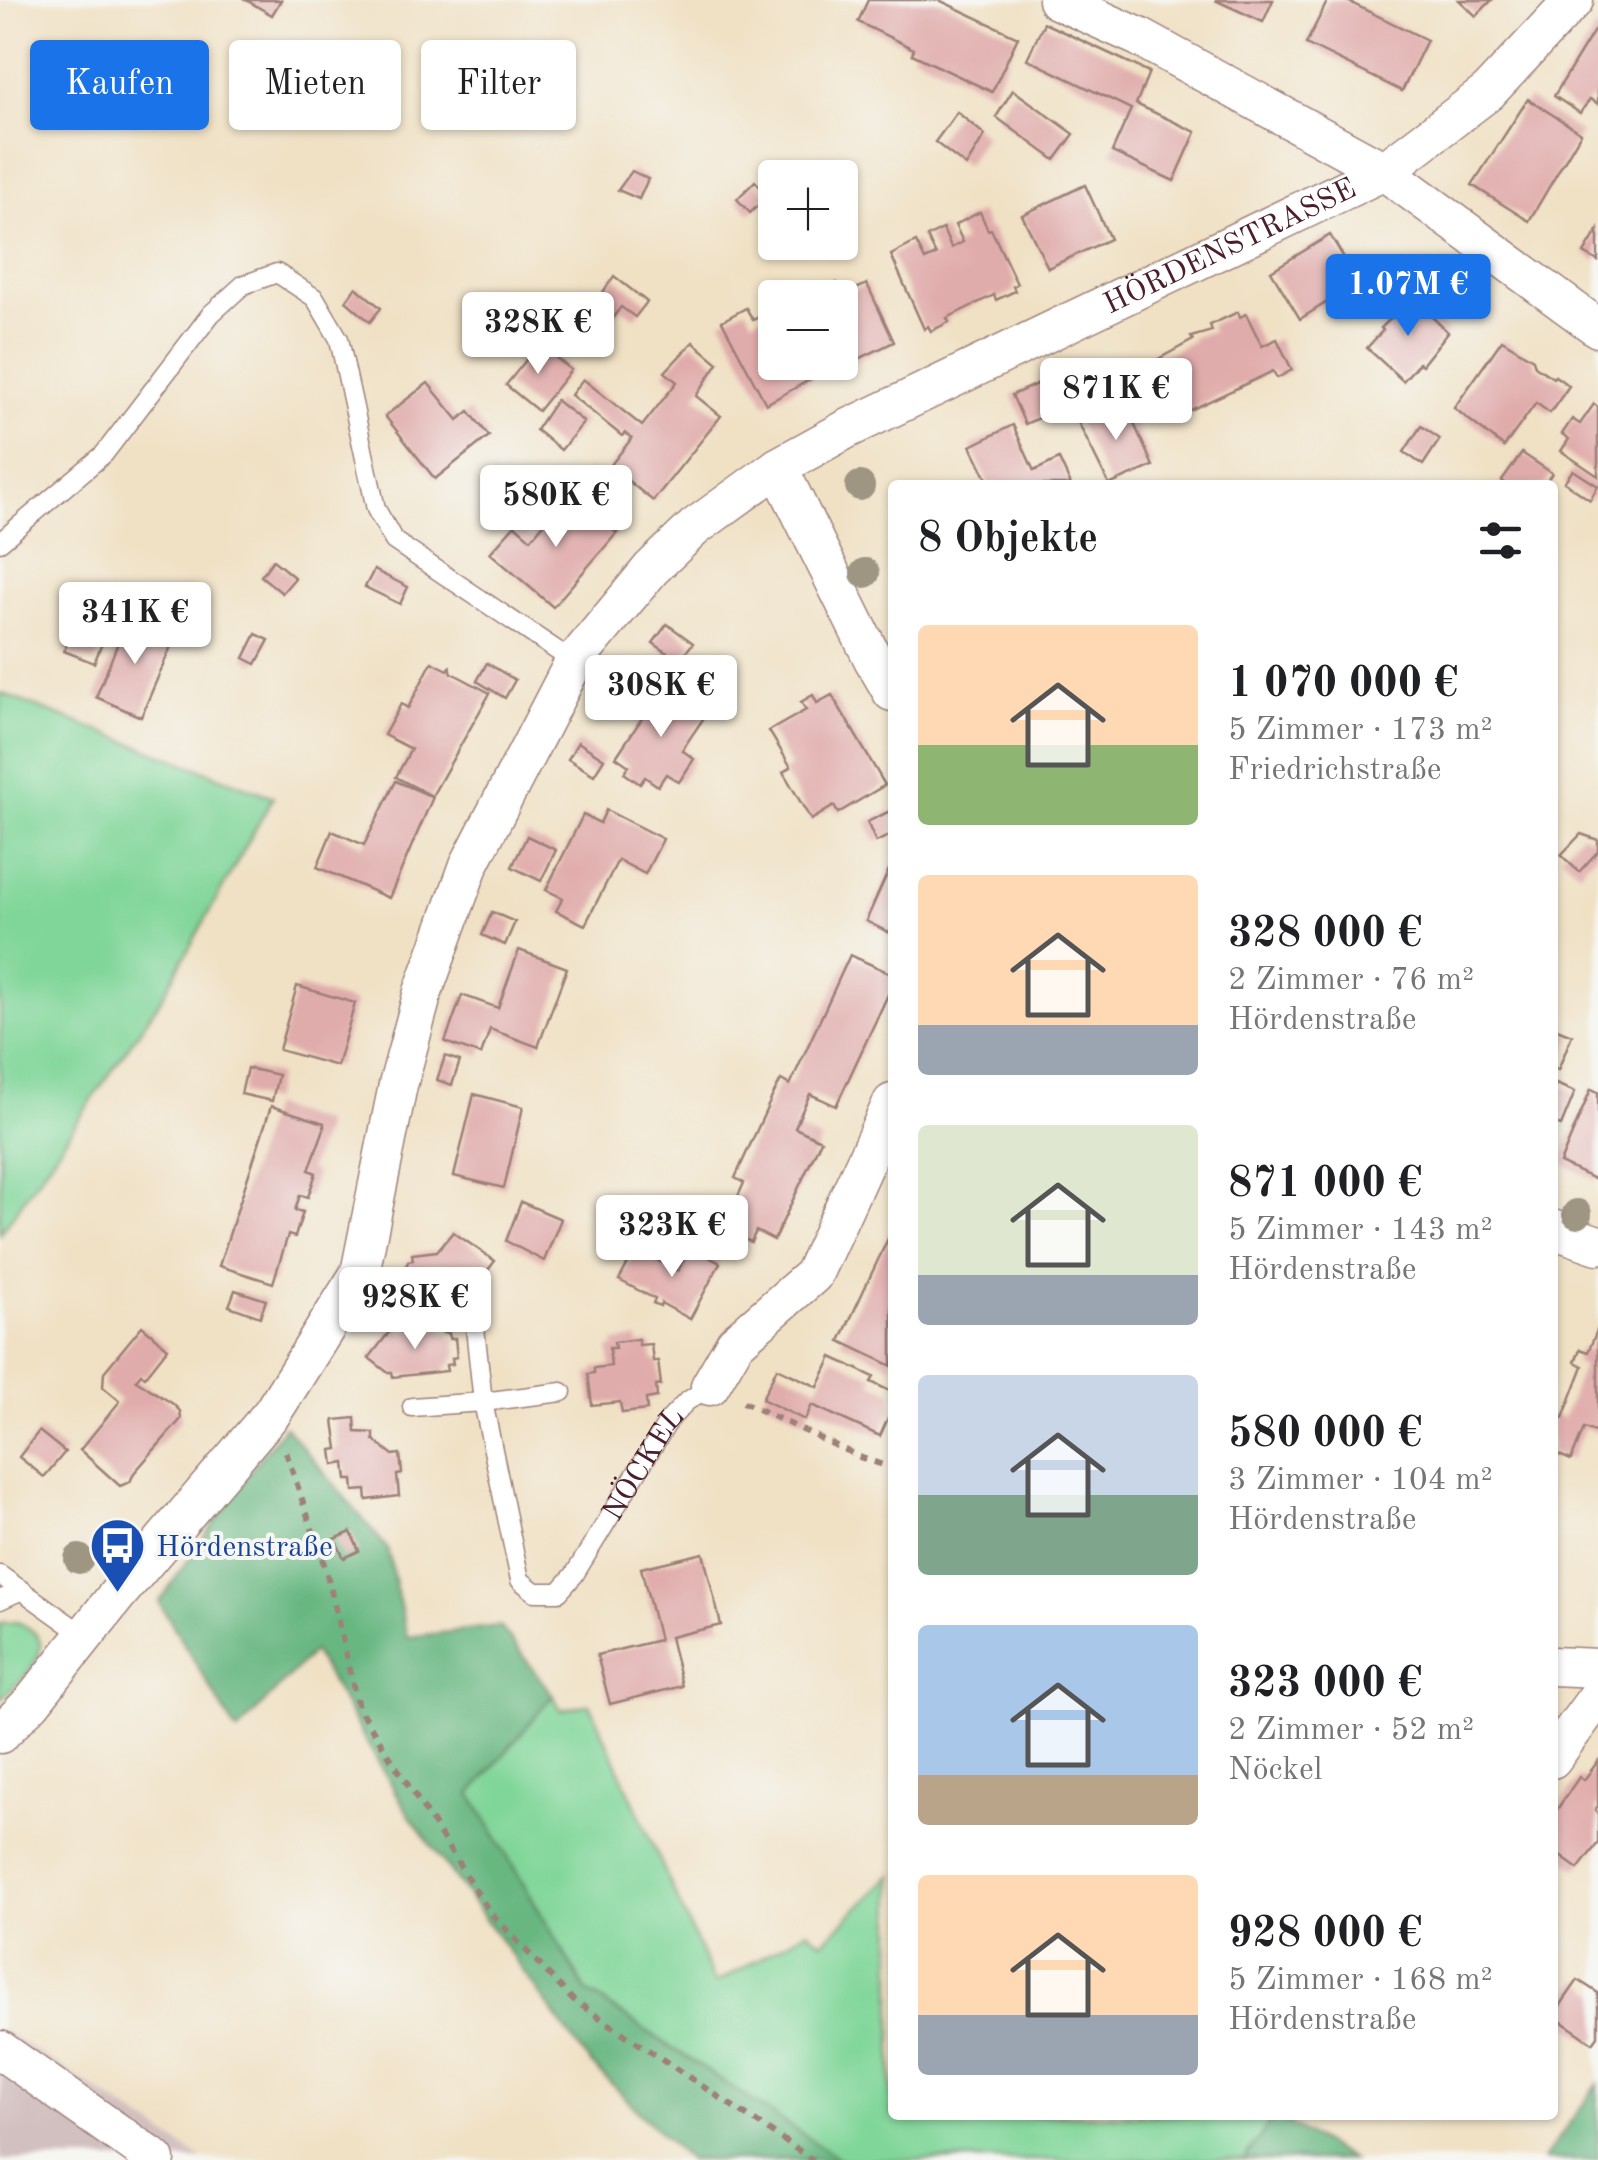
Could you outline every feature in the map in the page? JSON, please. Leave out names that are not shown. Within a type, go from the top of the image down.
[{"type":"street","points":[[1057,0],[1139,37],[1384,172],[1598,328]]},
{"type":"street","name":"HÖRDENSTRASSE","points":[[0,1734],[32,1702],[272,1412],[360,1273],[398,1085],[423,992],[469,865],[574,662],[625,598],[684,537],[778,467],[1062,324],[1384,172],[1488,92],[1574,0]]},
{"type":"street","points":[[778,467],[888,685]]},
{"type":"street","name":"NÖCKEL","points":[[710,1386],[735,1343],[813,1275],[888,1112]]},
{"type":"street","points":[[1558,1232],[1598,1245]]},
{"type":"street","points":[[1558,1666],[1598,1668]]},
{"type":"street","points":[[1558,1751],[1598,1696]]},
{"type":"street","points":[[0,2050],[156,2160]]},
{"type":"lane","points":[[0,542],[104,454],[211,314],[243,285],[276,273],[315,298],[339,338],[376,509],[394,540],[574,662]]},
{"type":"lane","points":[[472,1300],[483,1402]]},
{"type":"lane","name":"NÖCKEL","points":[[483,1402],[520,1580],[535,1592],[559,1592],[574,1574],[668,1420],[710,1386]]},
{"type":"lane","points":[[412,1408],[562,1392]]},
{"type":"lane","points":[[0,1575],[84,1635]]},
{"type":"lane","points":[[0,1600],[22,1590]]},
{"type":"path","points":[[710,1386],[888,1467]]},
{"type":"path","points":[[272,1412],[326,1570],[358,1707],[489,1911],[572,1999],[813,2160]]},
{"type":"shaded area","points":[[0,2028],[163,2133],[203,2160],[0,2160]]},
{"type":"green space","points":[[0,693],[273,797],[161,999],[0,1234]]},
{"type":"green space","points":[[285,1426],[387,1548],[407,1637],[500,1626],[553,1695],[471,1794],[586,1991],[841,2160],[688,2160],[590,2063],[410,1816],[313,1651],[237,1732],[159,1602]]},
{"type":"green space","points":[[17,1622],[32,1630],[40,1650],[29,1671],[0,1700],[0,1623]]},
{"type":"green space","points":[[553,1695],[561,1710],[590,1704],[715,1984],[807,1931],[823,1942],[888,1879],[888,2120],[1272,2120],[1244,2160],[841,2160],[586,1991],[471,1794]]},
{"type":"green space","points":[[1598,2084],[1598,2160],[1543,2160]]},
{"type":"green space","points":[[1272,2120],[1283,2120],[1351,2160],[1244,2160]]},
{"type":"building","points":[[246,0],[281,0],[272,15]]},
{"type":"building","points":[[868,0],[939,0],[1018,37],[992,92],[912,54],[914,49],[858,22]]},
{"type":"building","points":[[1215,0],[1273,0],[1263,22]]},
{"type":"building","points":[[1328,0],[1345,0],[1427,40],[1402,91],[1306,44]]},
{"type":"building","points":[[1459,0],[1492,0],[1476,16]]},
{"type":"building","points":[[1044,23],[1149,72],[1136,104],[1196,132],[1174,181],[1112,152],[1131,109],[1027,59]]},
{"type":"building","points":[[1598,24],[1598,104],[1590,99],[1580,113],[1554,96]]},
{"type":"building","points":[[1013,90],[1074,134],[1055,160],[996,117]]},
{"type":"building","points":[[1528,99],[1581,133],[1529,221],[1472,185]]},
{"type":"building","points":[[957,112],[985,135],[966,166],[935,142]]},
{"type":"building","points":[[632,171],[648,179],[639,199],[618,190]]},
{"type":"building","points":[[755,181],[758,184],[758,205],[750,213],[737,199]]},
{"type":"building","points":[[1085,185],[1110,239],[1048,268],[1022,215]]},
{"type":"building","points":[[980,212],[1017,284],[1013,286],[1015,291],[996,300],[994,295],[947,318],[949,322],[931,331],[928,326],[924,329],[891,255],[916,242],[925,260],[936,255],[927,237],[943,229],[951,248],[963,242],[955,225]]},
{"type":"building","points":[[1598,230],[1598,261],[1584,253]]},
{"type":"building","points":[[1330,235],[1359,282],[1300,319],[1271,271]]},
{"type":"building","points":[[614,276],[647,302],[635,317],[621,307],[604,329],[592,319],[610,297],[603,292]]},
{"type":"building","points":[[867,284],[894,342],[858,359],[858,288]]},
{"type":"building","points":[[356,287],[381,308],[370,322],[346,301]]},
{"type":"building","points":[[1412,298],[1448,332],[1422,365],[1419,363],[1403,381],[1367,348]]},
{"type":"building","points":[[746,308],[753,320],[758,317],[758,380],[809,380],[766,404],[722,321]]},
{"type":"building","points":[[1238,312],[1240,317],[1246,314],[1262,346],[1277,339],[1292,370],[1277,378],[1273,371],[1182,414],[1173,395],[1154,404],[1138,370],[1193,340],[1191,337],[1212,331],[1210,325]]},
{"type":"building","points":[[1502,340],[1569,386],[1550,413],[1536,403],[1504,447],[1454,408]]},
{"type":"building","points":[[693,342],[718,363],[696,396],[721,416],[653,501],[610,466],[632,438],[625,433],[622,436],[571,395],[583,379],[642,426],[677,382],[665,372]]},
{"type":"building","points":[[539,344],[571,370],[538,411],[506,385]]},
{"type":"building","points":[[1048,379],[1062,408],[1025,424],[1012,395]]},
{"type":"building","points":[[428,383],[458,420],[469,411],[489,436],[435,479],[385,416]]},
{"type":"building","points":[[556,400],[584,422],[561,450],[536,430]]},
{"type":"building","points":[[1124,401],[1153,466],[1121,480],[1107,480],[1078,422]]},
{"type":"building","points":[[1594,404],[1598,407],[1598,476],[1561,451],[1569,439],[1562,434],[1572,419],[1580,424]]},
{"type":"building","points":[[1013,425],[1034,471],[1059,459],[1069,480],[988,480],[971,446]]},
{"type":"building","points":[[1421,426],[1440,439],[1423,465],[1404,452]]},
{"type":"building","points":[[1522,453],[1552,473],[1547,480],[1503,480]]},
{"type":"building","points":[[590,470],[625,499],[609,519],[574,490]]},
{"type":"building","points":[[1573,470],[1598,486],[1590,500],[1564,482]]},
{"type":"building","points":[[570,493],[617,533],[553,607],[490,553],[515,525],[531,539]]},
{"type":"building","points":[[273,560],[295,578],[282,593],[261,576]]},
{"type":"building","points":[[374,570],[408,587],[400,604],[365,587]]},
{"type":"building","points":[[128,618],[175,637],[141,717],[96,697]]},
{"type":"building","points":[[667,624],[693,643],[679,661],[653,643]]},
{"type":"building","points":[[73,629],[103,641],[94,663],[64,651]]},
{"type":"building","points":[[256,634],[269,640],[256,664],[244,658]]},
{"type":"building","points":[[432,662],[448,670],[450,667],[452,673],[490,693],[432,796],[396,777],[411,749],[384,735],[401,704],[408,708]]},
{"type":"building","points":[[487,663],[515,680],[505,698],[477,681]]},
{"type":"building","points":[[663,687],[705,716],[682,750],[694,759],[679,782],[666,774],[658,786],[645,777],[640,784],[624,773],[629,766],[616,757]]},
{"type":"building","points":[[813,695],[817,703],[832,695],[885,785],[838,813],[834,806],[811,820],[783,772],[791,767],[769,731],[806,710],[801,702]]},
{"type":"building","points":[[578,742],[604,759],[594,775],[568,759]]},
{"type":"building","points":[[396,781],[433,797],[389,898],[317,867],[332,831],[364,845]]},
{"type":"building","points":[[606,810],[663,839],[645,874],[618,860],[585,925],[556,911],[563,898],[546,890],[583,815],[600,823]]},
{"type":"building","points":[[888,812],[888,836],[876,842],[867,822]]},
{"type":"building","points":[[1581,834],[1598,840],[1598,851],[1579,872],[1561,855]]},
{"type":"building","points":[[527,836],[556,850],[541,881],[512,867]]},
{"type":"building","points":[[888,872],[888,932],[866,921]]},
{"type":"building","points":[[492,912],[515,922],[505,945],[482,935]]},
{"type":"building","points":[[519,950],[567,968],[538,1047],[490,1029],[481,1055],[445,1042],[462,995],[498,1008]]},
{"type":"building","points":[[850,955],[888,972],[888,995],[836,1106],[810,1094],[802,1111],[795,1128],[821,1140],[774,1240],[756,1231],[751,1242],[735,1235],[726,1250],[696,1234],[704,1219],[723,1229],[744,1183],[735,1178],[772,1097],[781,1080],[790,1085]]},
{"type":"building","points":[[297,986],[355,1003],[337,1066],[279,1050]]},
{"type":"building","points":[[1558,1029],[1572,1035],[1558,1070]]},
{"type":"building","points":[[445,1056],[460,1061],[452,1085],[437,1080]]},
{"type":"building","points":[[247,1068],[278,1075],[272,1101],[241,1094]]},
{"type":"building","points":[[1558,1085],[1575,1092],[1561,1126],[1558,1125]]},
{"type":"building","points":[[1591,1089],[1598,1092],[1598,1181],[1560,1163]]},
{"type":"building","points":[[474,1094],[523,1107],[504,1188],[454,1176]]},
{"type":"building","points":[[271,1106],[324,1123],[309,1170],[316,1173],[308,1197],[300,1195],[295,1210],[303,1212],[295,1237],[288,1235],[273,1283],[219,1266]]},
{"type":"building","points":[[521,1202],[561,1219],[544,1261],[506,1241]]},
{"type":"building","points":[[453,1232],[495,1261],[469,1294],[455,1284],[412,1292],[406,1266],[413,1260],[412,1254],[437,1251]]},
{"type":"building","points":[[888,1239],[888,1364],[840,1341]]},
{"type":"building","points":[[690,1247],[720,1263],[690,1319],[661,1303],[653,1303],[655,1299],[619,1280],[636,1249],[678,1271]]},
{"type":"building","points":[[235,1290],[266,1300],[260,1317],[229,1306]]},
{"type":"building","points":[[142,1326],[168,1348],[145,1377],[141,1374],[136,1380],[173,1404],[181,1419],[130,1482],[120,1486],[80,1450],[120,1401],[103,1387],[104,1372]]},
{"type":"building","points":[[394,1326],[402,1333],[442,1328],[450,1339],[455,1338],[457,1357],[452,1358],[453,1364],[446,1365],[447,1371],[393,1377],[392,1372],[369,1358]]},
{"type":"building","points":[[1598,1328],[1598,1433],[1584,1428],[1571,1460],[1558,1455],[1558,1416],[1563,1418],[1583,1366],[1575,1362],[1580,1349],[1588,1352]]},
{"type":"building","points":[[638,1339],[639,1345],[651,1344],[653,1361],[658,1361],[661,1385],[656,1386],[657,1397],[646,1399],[647,1410],[622,1413],[620,1402],[592,1405],[588,1374],[594,1373],[594,1368],[611,1366],[609,1348],[615,1348],[614,1342]]},
{"type":"building","points":[[832,1357],[874,1377],[871,1382],[888,1390],[888,1418],[880,1436],[812,1405],[805,1420],[762,1399],[777,1368],[818,1387]]},
{"type":"building","points":[[355,1418],[356,1432],[374,1433],[374,1440],[393,1455],[400,1454],[399,1496],[367,1500],[366,1490],[354,1491],[353,1480],[347,1480],[345,1463],[334,1465],[332,1450],[338,1449],[334,1420]]},
{"type":"building","points":[[39,1431],[65,1452],[44,1477],[19,1457]]},
{"type":"building","points":[[351,1532],[359,1551],[344,1558],[335,1539]]},
{"type":"building","points":[[703,1553],[721,1625],[670,1637],[682,1686],[610,1704],[597,1655],[659,1640],[641,1568]]},
{"type":"building","points":[[1598,1761],[1598,1843],[1578,1869],[1558,1854],[1558,1808],[1579,1777],[1584,1780]]},
{"type":"building","points":[[1578,1980],[1598,1993],[1598,2036],[1593,2043],[1558,2019],[1558,2009]]},
{"type":"place","name":"Hördenstraße","points":[[117,1595]]}]
